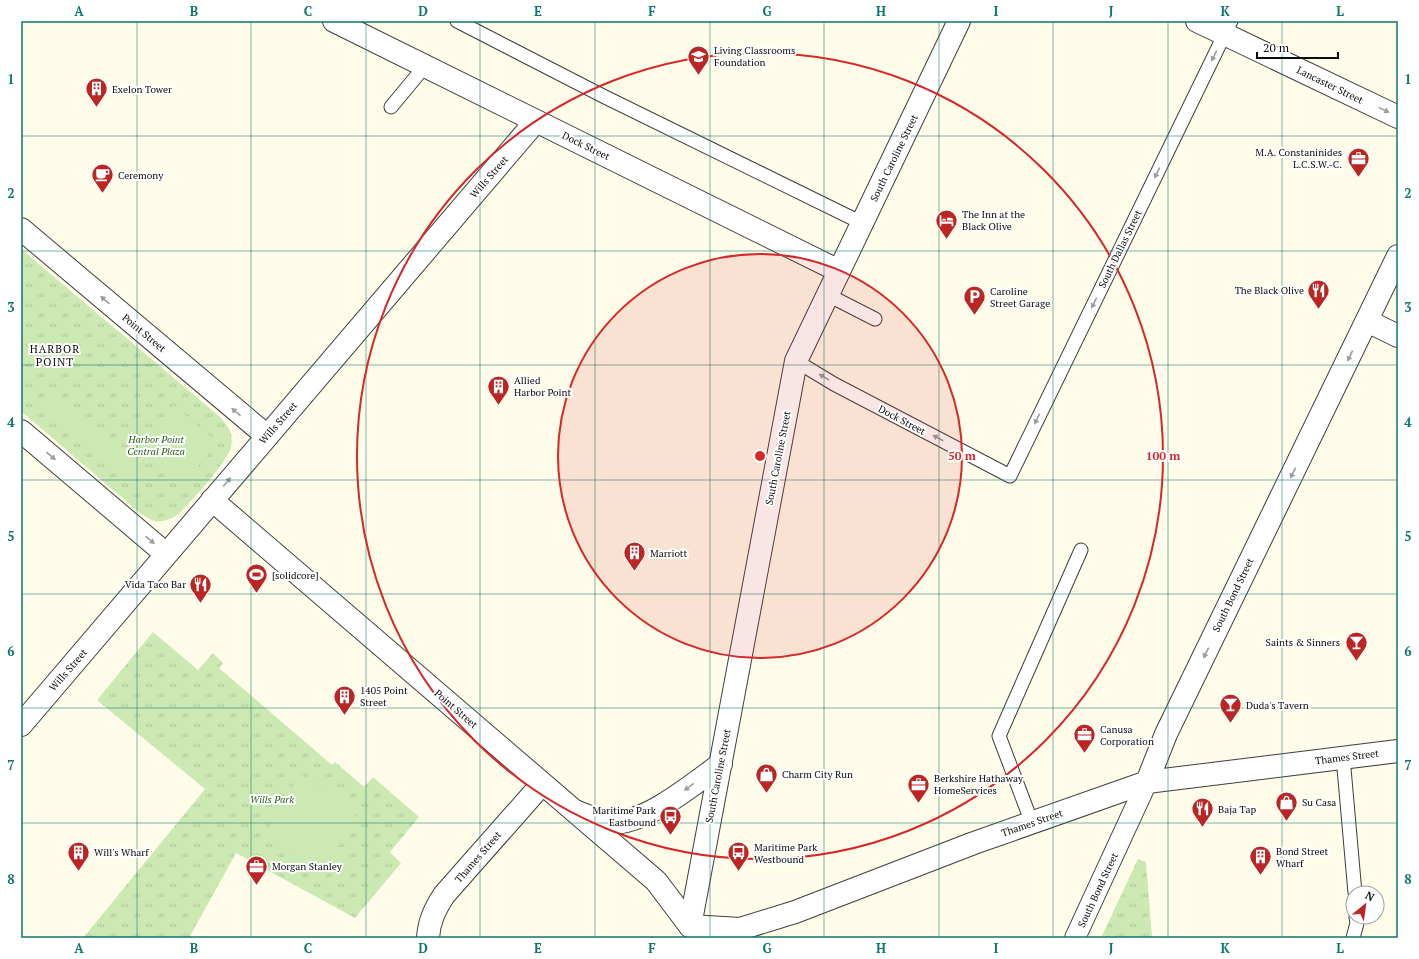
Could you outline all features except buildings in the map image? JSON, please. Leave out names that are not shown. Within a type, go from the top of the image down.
[{"type":"street","name":"Dock Street","points":[[334,21],[839,271]]},
{"type":"street","name":"South Caroline Street","points":[[686,932],[720,764],[796,361],[959,21]]},
{"type":"street","name":"Lancaster Street","points":[[1197,21],[1228,28],[1398,117]]},
{"type":"street","name":"Wills Street","points":[[21,725],[536,121]]},
{"type":"street","name":"Point Street","points":[[21,229],[266,436]]},
{"type":"street","name":"South Bond Street","points":[[1075,938],[1147,782],[1166,734],[1398,256]]},
{"type":"street","points":[[1367,321],[1398,336]]},
{"type":"street","points":[[21,430],[166,554]]},
{"type":"street","name":"Point Street","points":[[212,500],[656,881],[686,932]]},
{"type":"street","name":"Thames Street","points":[[686,932],[740,928],[795,912],[974,843],[1147,782],[1398,751]]},
{"type":"street","points":[[575,811],[609,823],[635,818],[674,799],[720,764]]},
{"type":"street","name":"Thames Street","points":[[428,938],[429,926],[434,910],[444,895],[542,784]]},
{"type":"lane","points":[[457,21],[610,100],[862,223]]},
{"type":"lane","name":"South Dallas Street","points":[[1010,476],[1228,28]]},
{"type":"lane","points":[[391,107],[425,66]]},
{"type":"lane","points":[[828,295],[875,319]]},
{"type":"lane","name":"Dock Street","points":[[796,361],[834,384],[1010,476]]},
{"type":"lane","points":[[1032,823],[999,736],[1081,550]]},
{"type":"lane","points":[[1343,757],[1353,885]]},
{"type":"lane","points":[[1353,938],[1356,925]]},
{"type":"green space","name":"Harbor Point Central Plaza","points":[[21,249],[220,417],[228,427],[232,442],[228,454],[199,493],[174,517],[165,521],[157,521],[151,520],[141,514],[21,411]]},
{"type":"green space","points":[[56,396],[148,474],[139,486],[46,407]]},
{"type":"green space","points":[[174,405],[218,443],[181,486],[137,449]]},
{"type":"green space","name":"Wills Park","points":[[153,632],[198,670],[213,653],[223,663],[219,668],[332,765],[335,762],[364,787],[373,777],[419,817],[390,852],[401,863],[355,918],[236,853],[189,938],[83,938],[205,789],[97,700]]},
{"type":"green space","points":[[300,774],[360,806],[326,869],[264,836]]},
{"type":"green space","points":[[1138,859],[1146,862],[1152,938],[1101,938]]},
{"type":"place","name":"Living Classrooms Foundation","points":[[698,76]]},
{"type":"place","name":"Exelon Tower","points":[[97,108]]},
{"type":"place","name":"M.A. Constaninides L.C.S.W.-C.","points":[[1358,178]]},
{"type":"place","name":"Ceremony","points":[[102,194]]},
{"type":"place","name":"The Inn at the Black Olive","points":[[946,240]]},
{"type":"place","name":"The Black Olive","points":[[1319,310]]},
{"type":"place","name":"Caroline Street Garage","points":[[975,316]]},
{"type":"place","name":"Allied Harbor Point","points":[[498,406]]},
{"type":"place","name":"Marriott","points":[[634,572]]},
{"type":"place","name":"[solidcore]","points":[[256,594]]},
{"type":"place","name":"Vida Taco Bar","points":[[201,604]]},
{"type":"place","name":"Saints & Sinners","points":[[1356,662]]},
{"type":"place","name":"1405 Point Street","points":[[345,716]]},
{"type":"place","name":"Duda's Tavern","points":[[1230,724]]},
{"type":"place","name":"Canusa Corporation","points":[[1084,754]]},
{"type":"place","name":"Charm City Run","points":[[766,794]]},
{"type":"place","name":"Berkshire Hathaway HomeServices","points":[[918,804]]},
{"type":"place","name":"Su Casa","points":[[1286,822]]},
{"type":"place","name":"Baja Tap","points":[[1203,828]]},
{"type":"place","name":"Maritime Park Eastbound","points":[[671,836]]},
{"type":"place","name":"Will's Wharf","points":[[79,872]]},
{"type":"place","name":"Maritime Park Westbound","points":[[738,872]]},
{"type":"place","name":"Bond Street Wharf","points":[[1261,876]]},
{"type":"place","name":"Morgan Stanley","points":[[257,886]]},
{"type":"district","name":"HARBOR POINT","points":[[55,355]]}]
